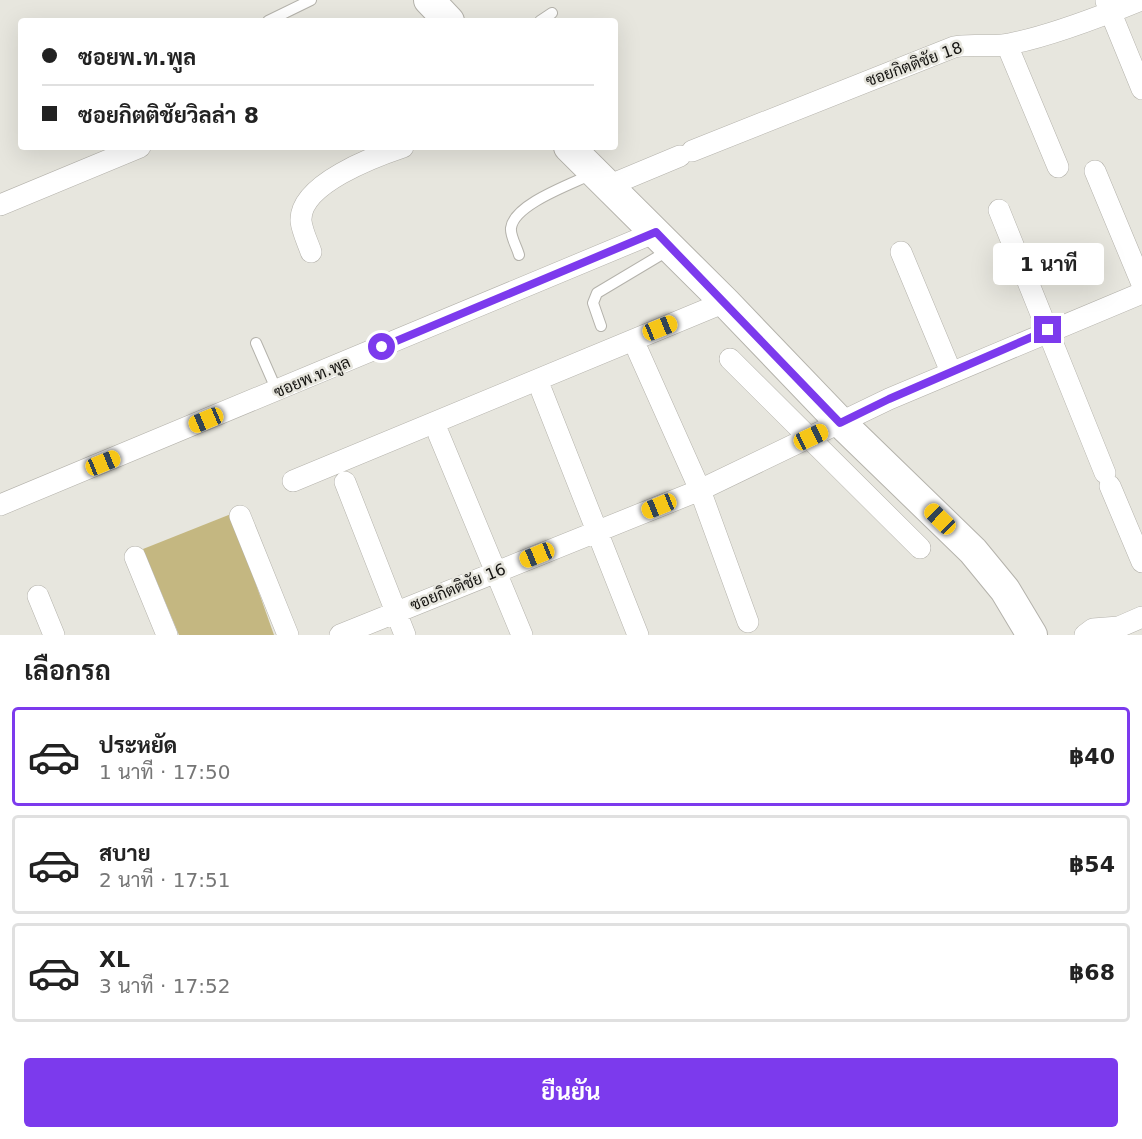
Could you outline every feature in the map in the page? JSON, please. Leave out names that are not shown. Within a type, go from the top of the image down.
[{"type":"street","name":"ซอยกิตติชัย 18","points":[[602,179],[686,154],[954,47],[970,43],[1007,45],[1108,6],[1141,0]]},
{"type":"street","points":[[1108,6],[1142,89]]},
{"type":"street","points":[[1007,45],[1058,167]]},
{"type":"street","points":[[0,205],[133,150]]},
{"type":"street","points":[[311,252],[301,221],[303,211],[312,198],[333,178],[360,162],[394,150]]},
{"type":"street","points":[[572,150],[725,302],[840,423],[973,551],[1005,590],[1032,635]]},
{"type":"street","points":[[1095,171],[1142,284]]},
{"type":"street","points":[[999,210],[1142,562]]},
{"type":"street","name":"ซอยพ.ท.พูล","points":[[0,505],[277,391],[664,240]]},
{"type":"street","points":[[901,252],[951,372]]},
{"type":"street","name":"ซอยกิตติชัย 16","points":[[340,635],[700,490],[889,399],[1048,330],[1142,293]]},
{"type":"street","points":[[293,480],[725,302]]},
{"type":"street","points":[[638,351],[700,490],[748,622]]},
{"type":"street","points":[[730,359],[811,437],[920,548]]},
{"type":"street","points":[[542,392],[638,635]]},
{"type":"street","points":[[439,435],[522,635]]},
{"type":"street","points":[[345,482],[405,635]]},
{"type":"street","points":[[240,516],[288,635]]},
{"type":"street","points":[[135,557],[167,635]]},
{"type":"street","points":[[38,596],[54,635]]},
{"type":"street","points":[[1085,635],[1093,629],[1117,631],[1142,617]]},
{"type":"lane","points":[[274,18],[311,0]]},
{"type":"lane","points":[[544,18],[552,13]]},
{"type":"lane","points":[[519,255],[511,230],[514,218],[526,207],[602,179]]},
{"type":"lane","points":[[601,326],[593,303],[597,293],[664,240]]},
{"type":"lane","points":[[256,343],[277,391]]},
{"type":"shaded area","points":[[231,514],[274,635],[179,635],[143,549]]},
{"type":"route","points":[[382,347],[656,232],[840,423],[889,399],[1048,330]]}]
